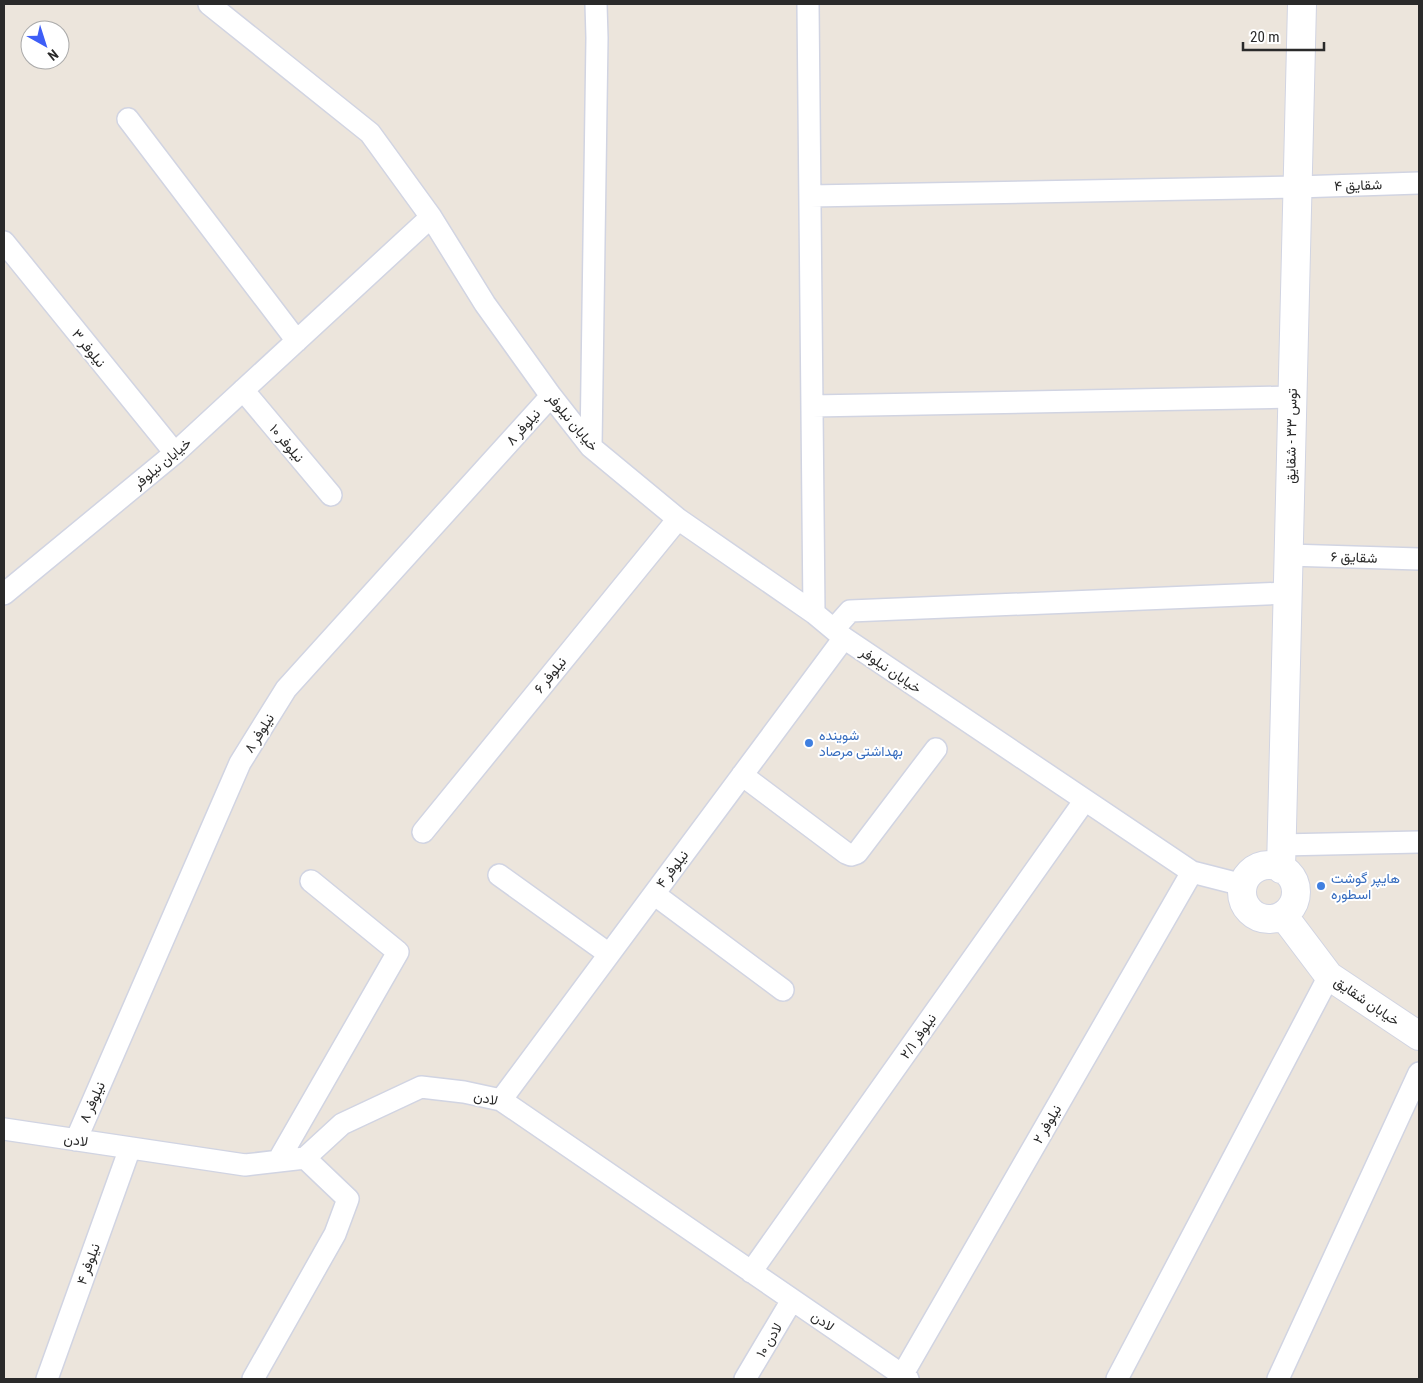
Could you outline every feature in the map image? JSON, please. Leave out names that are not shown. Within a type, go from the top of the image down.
[{"type":"street","points":[[209,4],[370,133],[432,217]]},
{"type":"street","points":[[591,447],[596,4]]},
{"type":"street","points":[[808,4],[814,613]]},
{"type":"street","name":"توس ۳۳ - شقایق","points":[[1281,857],[1302,4]]},
{"type":"street","points":[[128,119],[296,341]]},
{"type":"street","name":"شقایق ۴","points":[[810,196],[1419,183]]},
{"type":"street","name":"خیابان نیلوفر","points":[[4,594],[175,453],[432,217],[485,304],[551,396],[591,447],[678,519],[814,613],[839,633],[1192,872],[1243,885]]},
{"type":"street","name":"نیلوفر ۳","points":[[4,242],[175,453]]},
{"type":"street","name":"نیلوفر ۱۰","points":[[243,390],[331,495]]},
{"type":"street","name":"نیلوفر ۸","points":[[76,1140],[240,763],[286,689],[551,396]]},
{"type":"street","points":[[812,406],[1292,398]]},
{"type":"street","name":"نیلوفر ۶","points":[[423,832],[678,519]]},
{"type":"street","name":"شقایق ۶","points":[[1288,555],[1419,559]]},
{"type":"street","name":"نیلوفر ۴","points":[[501,1100],[742,775],[839,633],[850,611],[1287,593]]},
{"type":"street","points":[[742,775],[851,855],[857,853],[936,749]]},
{"type":"street","name":"نیلوفر ۲/۱","points":[[751,1272],[1085,800]]},
{"type":"street","points":[[1281,857],[1295,891],[1293,904],[1283,915],[1276,918],[1259,918],[1247,908],[1243,901],[1243,885],[1246,878],[1258,868],[1273,866],[1281,857],[1419,842]]},
{"type":"street","name":"نیلوفر ۲","points":[[903,1378],[1192,872]]},
{"type":"street","points":[[499,874],[609,954]]},
{"type":"street","points":[[278,1161],[398,952],[311,881]]},
{"type":"street","points":[[654,894],[783,990]]},
{"type":"street","name":"خیابان شقایق","points":[[1283,915],[1329,976],[1419,1036]]},
{"type":"street","points":[[1117,1379],[1329,976]]},
{"type":"street","points":[[1278,1379],[1419,1073]]},
{"type":"street","name":"لادن","points":[[4,1129],[245,1165],[305,1158],[342,1124],[421,1087],[464,1092],[501,1100],[903,1378]]},
{"type":"street","name":"نیلوفر ۴","points":[[47,1379],[130,1148]]},
{"type":"street","points":[[253,1379],[335,1234],[348,1199],[305,1158]]},
{"type":"street","name":"لادن ۱۰","points":[[745,1379],[792,1300]]},
{"type":"place","name":"شوینده بهداشتی مرصاد","points":[[809,743]]},
{"type":"place","name":"هایپر گوشت اسطوره","points":[[1321,886]]}]
